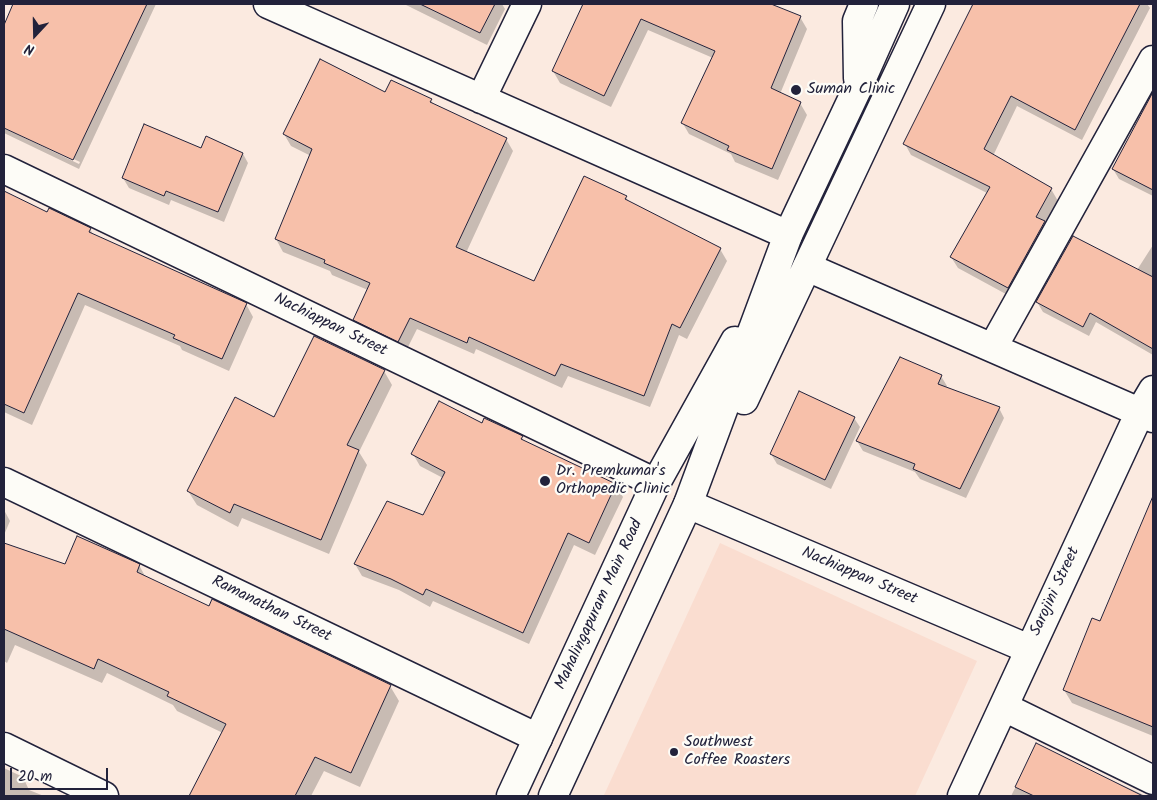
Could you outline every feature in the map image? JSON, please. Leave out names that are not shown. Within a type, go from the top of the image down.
[{"type":"street","points":[[268,4],[481,99],[784,247]]},
{"type":"street","points":[[481,99],[527,4]]},
{"type":"street","points":[[858,87],[857,21],[864,4]]},
{"type":"street","name":"Mahalingapuram Main Road","points":[[515,795],[538,738],[656,484],[784,247],[895,4]]},
{"type":"street","points":[[688,504],[718,455],[931,4]]},
{"type":"street","points":[[992,348],[1153,60]]},
{"type":"street","name":"Nachiappan Street","points":[[4,168],[656,484]]},
{"type":"street","name":"Mahalingapuram Main Road","points":[[553,796],[688,504],[784,247]]},
{"type":"street","points":[[807,267],[992,348],[1149,406]]},
{"type":"street","name":"Sarojini Street","points":[[962,796],[1004,708],[1029,649],[1149,406]]},
{"type":"street","name":"Ramanathan Street","points":[[4,482],[538,738]]},
{"type":"street","name":"Nachiappan Street","points":[[688,504],[1029,649]]},
{"type":"street","points":[[1004,708],[1153,780]]},
{"type":"street","points":[[4,747],[104,796]]},
{"type":"shaded area","points":[[720,543],[977,661],[915,796],[604,795]]},
{"type":"building","points":[[13,4],[147,4],[73,160],[4,128],[4,25]]},
{"type":"building","points":[[420,4],[495,4],[480,33]]},
{"type":"building","points":[[583,4],[771,4],[801,16],[771,88],[801,102],[772,169],[727,150],[729,146],[681,123],[715,51],[641,19],[604,96],[552,71]]},
{"type":"building","points":[[973,4],[1140,4],[1075,130],[1011,96],[984,149],[1052,188],[1036,217],[1045,221],[1008,288],[950,257],[990,187],[903,144]]},
{"type":"building","points":[[320,59],[385,92],[391,80],[432,99],[430,102],[507,138],[456,247],[534,281],[584,176],[627,196],[625,199],[721,248],[680,328],[672,324],[644,396],[561,364],[555,376],[469,337],[467,343],[410,318],[398,342],[353,320],[370,283],[324,263],[325,260],[275,239],[312,149],[283,134]]},
{"type":"building","points":[[1153,92],[1153,190],[1112,169]]},
{"type":"building","points":[[144,124],[201,148],[206,136],[243,153],[218,212],[166,191],[164,196],[122,178]]},
{"type":"building","points":[[4,191],[47,212],[49,208],[91,228],[89,232],[247,303],[222,359],[173,338],[175,335],[78,293],[24,413],[4,404]]},
{"type":"building","points":[[1073,236],[1153,277],[1153,349],[1090,313],[1083,327],[1036,302]]},
{"type":"building","points":[[314,336],[385,370],[347,445],[359,450],[321,540],[234,504],[230,513],[187,491],[235,397],[274,417]]},
{"type":"building","points":[[900,357],[942,375],[938,384],[1000,407],[960,489],[913,469],[915,464],[856,441]]},
{"type":"building","points":[[799,391],[855,417],[825,480],[770,454]]},
{"type":"building","points":[[439,401],[482,423],[484,418],[523,436],[521,439],[616,484],[589,543],[568,533],[523,633],[426,589],[423,595],[354,564],[387,501],[423,515],[445,472],[411,454]]},
{"type":"building","points":[[1153,496],[1153,727],[1063,690],[1092,618],[1100,621]]},
{"type":"building","points":[[77,536],[140,564],[137,572],[209,606],[212,599],[391,685],[351,773],[315,757],[295,796],[189,796],[226,724],[167,696],[169,692],[98,659],[94,669],[4,629],[4,543],[65,564]]},
{"type":"building","points":[[1036,743],[1143,796],[1034,796],[1015,787]]},
{"type":"place","name":"Suman Clinic","points":[[796,90]]},
{"type":"place","name":"Dr. Premkumar's Orthopedic Clinic","points":[[545,481]]},
{"type":"place","name":"Southwest Coffee Roasters","points":[[674,752]]}]
